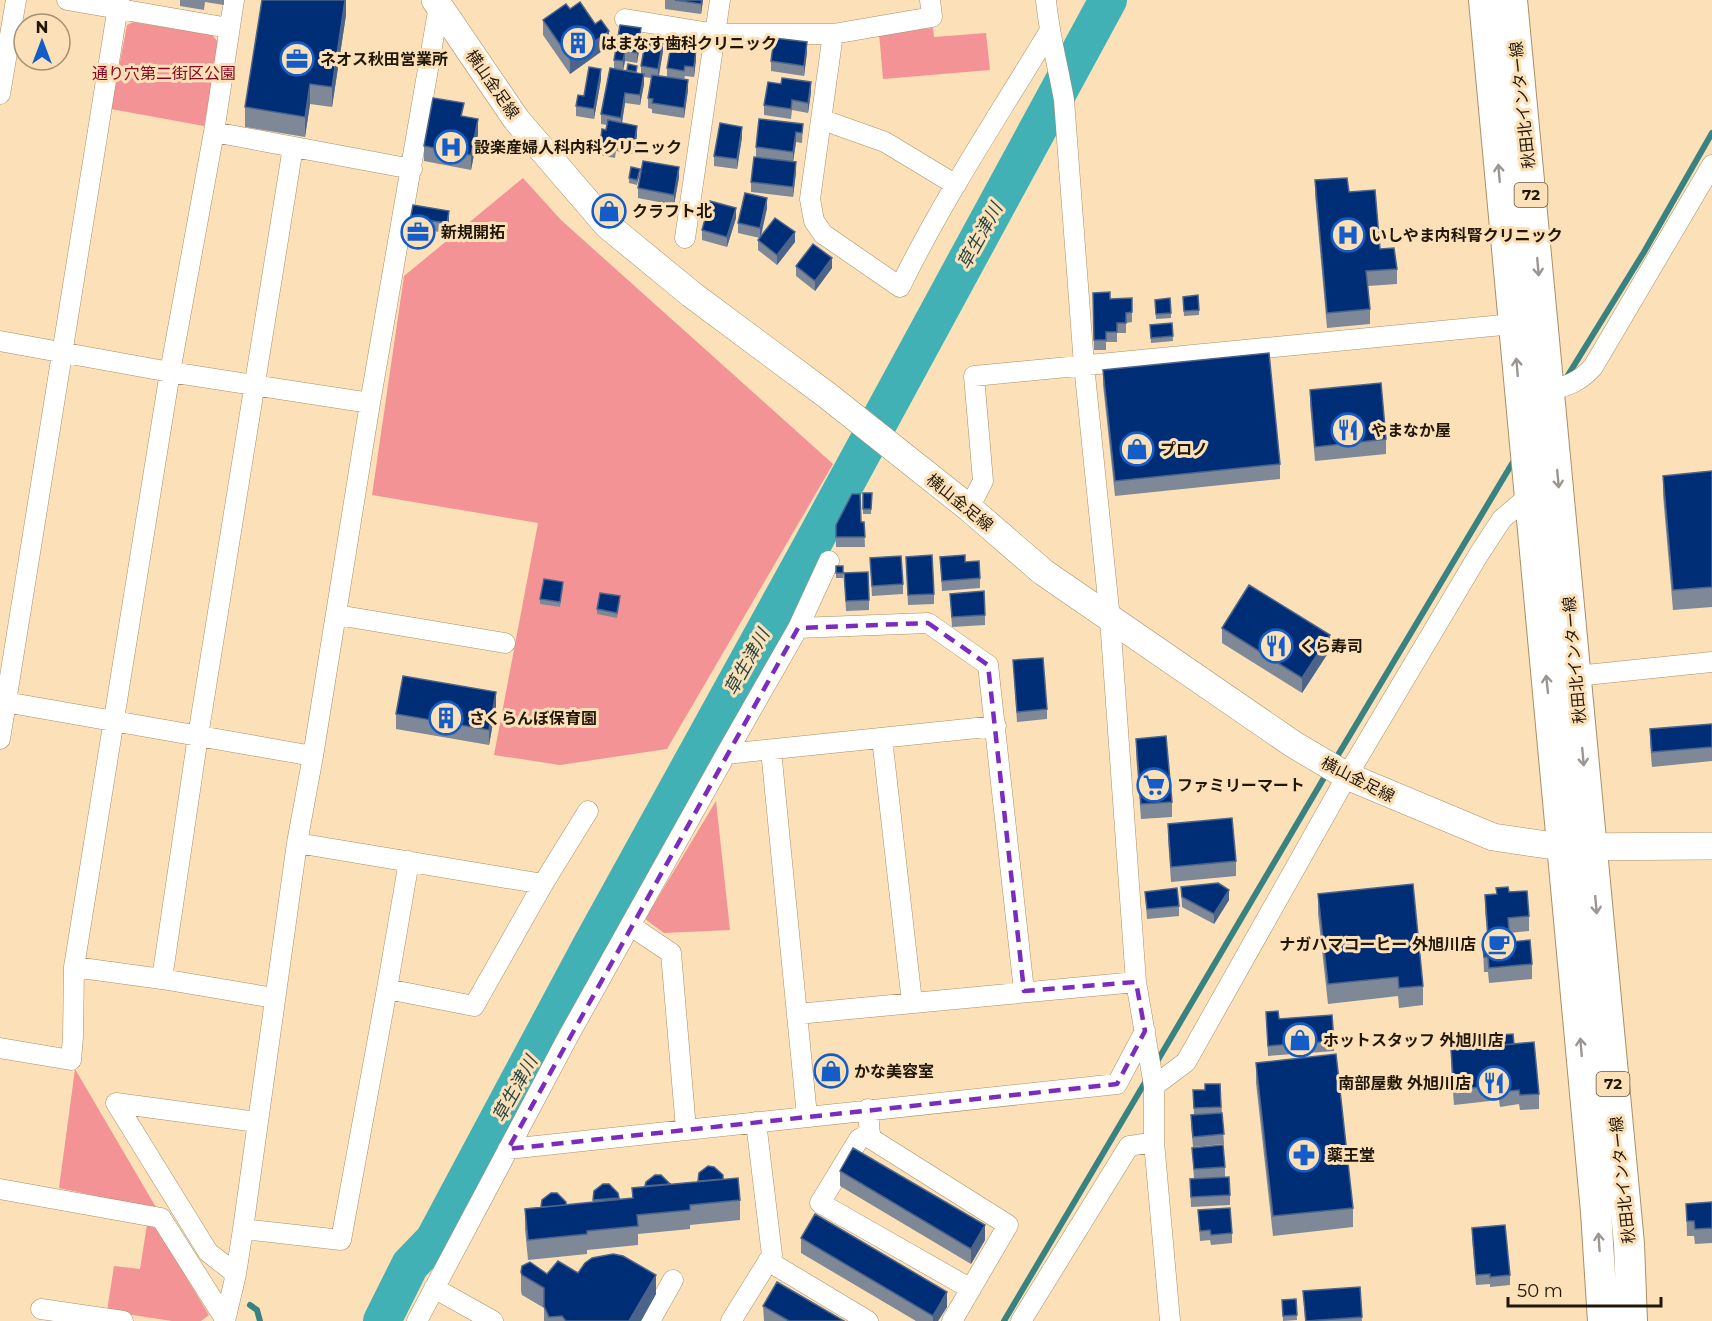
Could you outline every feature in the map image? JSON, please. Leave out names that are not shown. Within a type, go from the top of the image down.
[{"type":"main road","name":"秋田北インター線","points":[[1484,0],[1597,1222],[1603,1321]]},
{"type":"main road","name":"秋田北インター線","points":[[1512,0],[1554,389],[1552,421],[1629,1244],[1632,1321]]},
{"type":"street","points":[[0,94],[16,0]]},
{"type":"street","points":[[67,0],[118,4],[229,28]]},
{"type":"street","points":[[0,1048],[71,1060],[74,967],[170,372],[214,132],[234,0]]},
{"type":"street","points":[[685,238],[720,0]]},
{"type":"street","points":[[625,20],[716,34],[833,34],[932,17],[930,0]]},
{"type":"street","points":[[1046,0],[1049,32],[1057,59],[1064,100],[1084,365],[1110,619],[1136,982],[1153,1086],[1154,1142],[1170,1321]]},
{"type":"street","points":[[225,1320],[236,1274],[243,1229],[297,843],[337,615],[370,403],[412,169],[438,2]]},
{"type":"street","name":"横山金足線","points":[[438,2],[516,119],[608,225],[691,294],[908,459],[1043,572],[1319,760],[1345,775],[1409,804],[1493,837],[1561,847],[1712,846]]},
{"type":"street","points":[[0,739],[3,702],[63,352],[118,4]]},
{"type":"street","points":[[833,34],[823,120],[810,199],[814,220],[823,234],[900,287],[956,185],[1049,32]]},
{"type":"street","points":[[823,120],[885,142],[956,185]]},
{"type":"street","points":[[214,132],[412,169]]},
{"type":"street","points":[[162,979],[198,736],[293,147]]},
{"type":"street","points":[[1554,389],[1582,379],[1593,367],[1712,165]]},
{"type":"street","points":[[969,508],[983,481],[974,376],[1513,324]]},
{"type":"street","points":[[0,341],[170,372],[370,403]]},
{"type":"street","points":[[1153,1086],[1186,1062],[1345,775],[1502,519],[1529,496]]},
{"type":"street","points":[[417,1321],[508,1149],[798,628],[830,561]]},
{"type":"street","points":[[337,615],[505,644]]},
{"type":"street","points":[[798,628],[928,623],[988,665],[1024,991]]},
{"type":"street","points":[[1576,676],[1712,662]]},
{"type":"street","points":[[3,702],[313,756]]},
{"type":"street","points":[[726,754],[996,726]]},
{"type":"street","points":[[882,738],[912,1002]]},
{"type":"street","points":[[771,750],[807,1116]]},
{"type":"street","points":[[387,989],[474,1006],[543,884],[588,811]]},
{"type":"street","name":"横山金足線","points":[[1591,847],[1712,832]]},
{"type":"street","points":[[297,843],[543,884]]},
{"type":"street","points":[[243,1229],[341,1240],[409,861]]},
{"type":"street","points":[[631,926],[671,953],[686,1129]]},
{"type":"street","points":[[74,967],[274,998]]},
{"type":"street","points":[[797,1014],[1136,982]]},
{"type":"street","points":[[508,1149],[1117,1084],[1145,1031]]},
{"type":"street","points":[[236,1274],[208,1252],[116,1104],[257,1122]]},
{"type":"street","points":[[868,1109],[870,1138],[1008,1225],[952,1321]]},
{"type":"street","points":[[731,1321],[772,1255],[756,1122]]},
{"type":"street","points":[[870,1133],[860,1139],[820,1203],[971,1289]]},
{"type":"street","points":[[1022,1321],[1129,1146],[1154,1142]]},
{"type":"street","points":[[0,1189],[161,1218],[225,1320]]},
{"type":"street","points":[[768,1261],[868,1321]]},
{"type":"street","points":[[650,1321],[673,1280]]},
{"type":"street","points":[[434,1288],[493,1321]]},
{"type":"street","points":[[41,1309],[123,1321]]},
{"type":"highlighted area","points":[[928,623],[988,665],[1024,991],[1136,982],[1145,1031],[1117,1084],[508,1149],[798,628]]},
{"type":"green space","name":"通り穴第二街区公園","points":[[133,22],[212,35],[219,43],[204,126],[111,109],[127,25]]},
{"type":"green space","points":[[933,28],[934,37],[986,33],[990,70],[883,79],[879,33]]},
{"type":"green space","points":[[523,178],[561,220],[833,464],[667,749],[560,765],[494,755],[538,523],[372,495],[404,276]]},
{"type":"green space","points":[[716,801],[730,930],[664,933],[645,919]]},
{"type":"green space","points":[[75,1069],[157,1209],[59,1188]]},
{"type":"green space","points":[[147,1224],[157,1229],[209,1315],[201,1321],[172,1321],[107,1311],[114,1266],[140,1269]]},
{"type":"building","name":"ネオス秋田営業所","points":[[262,0],[345,0],[332,87],[310,84],[305,117],[245,107]]},
{"type":"building","points":[[675,0],[702,0],[701,4]]},
{"type":"building","points":[[580,2],[595,24],[601,20],[609,31],[570,59],[543,20],[566,4],[570,9]]},
{"type":"building","points":[[620,25],[641,28],[637,53],[625,51],[623,61],[614,60]]},
{"type":"building","points":[[646,38],[663,41],[658,69],[641,66]]},
{"type":"building","points":[[774,38],[807,42],[804,66],[771,61]]},
{"type":"building","points":[[672,40],[683,42],[682,47],[696,49],[694,67],[685,66],[684,71],[667,68]]},
{"type":"building","points":[[628,64],[637,66],[636,72],[627,70]]},
{"type":"building","points":[[589,67],[601,69],[594,109],[576,106],[578,95],[584,96]]},
{"type":"building","points":[[610,68],[644,74],[640,95],[625,93],[621,118],[601,114]]},
{"type":"building","points":[[652,75],[688,80],[684,108],[652,103],[653,99],[648,98]]},
{"type":"building","points":[[782,78],[811,82],[808,103],[792,100],[791,109],[764,105],[768,82],[781,84]]},
{"type":"building","name":"設楽産婦人科内科クリニック","points":[[433,98],[464,103],[461,116],[478,119],[471,155],[424,146]]},
{"type":"building","points":[[759,119],[803,124],[802,133],[796,132],[793,152],[756,147]]},
{"type":"building","points":[[608,120],[637,126],[634,144],[616,141],[615,148],[600,145],[602,129],[606,130]]},
{"type":"building","points":[[720,123],[742,127],[737,159],[714,156]]},
{"type":"building","points":[[754,157],[796,162],[793,187],[751,182]]},
{"type":"building","points":[[643,161],[679,167],[674,195],[638,188]]},
{"type":"building","points":[[631,167],[640,169],[637,180],[629,178]]},
{"type":"building","name":"いしやま内科腎クリニック","points":[[1347,178],[1349,192],[1375,190],[1380,249],[1394,248],[1397,269],[1366,271],[1370,309],[1327,313],[1315,180]]},
{"type":"building","points":[[745,193],[767,198],[760,228],[738,223]]},
{"type":"building","points":[[710,201],[736,208],[727,237],[702,230]]},
{"type":"building","points":[[413,205],[449,211],[447,223],[426,220],[423,239],[407,236]]},
{"type":"building","points":[[775,218],[795,232],[777,255],[758,240]]},
{"type":"building","points":[[813,244],[832,258],[815,281],[796,266]]},
{"type":"building","points":[[1110,292],[1110,299],[1132,298],[1132,312],[1126,313],[1126,323],[1117,323],[1117,332],[1106,332],[1106,340],[1094,340],[1093,293]]},
{"type":"building","points":[[1198,295],[1199,310],[1184,311],[1183,297]]},
{"type":"building","points":[[1170,298],[1171,313],[1156,314],[1155,300]]},
{"type":"building","points":[[1172,323],[1173,336],[1151,338],[1150,325]]},
{"type":"building","points":[[1269,353],[1280,464],[1115,481],[1103,370]]},
{"type":"building","name":"やまなか屋","points":[[1381,383],[1386,439],[1315,447],[1310,390]]},
{"type":"building","points":[[1712,471],[1712,587],[1673,590],[1663,476]]},
{"type":"building","points":[[863,493],[872,493],[871,509],[863,509]]},
{"type":"building","points":[[852,494],[860,494],[861,522],[864,522],[865,537],[836,537],[836,525]]},
{"type":"building","points":[[932,555],[934,594],[908,595],[906,557]]},
{"type":"building","points":[[965,555],[965,562],[979,561],[980,578],[942,581],[940,557]]},
{"type":"building","points":[[901,556],[903,584],[872,586],[870,558]]},
{"type":"building","points":[[836,566],[843,566],[843,573],[836,573]]},
{"type":"building","points":[[868,572],[869,600],[846,601],[844,573]]},
{"type":"building","points":[[544,579],[563,582],[560,602],[540,599]]},
{"type":"building","name":"くら寿司","points":[[1249,585],[1330,635],[1302,678],[1222,628]]},
{"type":"building","points":[[984,591],[985,615],[952,617],[950,594]]},
{"type":"building","points":[[600,593],[620,596],[617,613],[597,609]]},
{"type":"building","points":[[1043,658],[1047,709],[1017,712],[1013,660]]},
{"type":"building","name":"さくらんぼ保育園","points":[[403,676],[496,692],[489,730],[396,714]]},
{"type":"building","points":[[1712,724],[1712,747],[1652,752],[1650,729]]},
{"type":"building","name":"ファミリーマート","points":[[1166,736],[1172,802],[1141,804],[1136,739]]},
{"type":"building","points":[[1232,818],[1236,861],[1171,867],[1168,824]]},
{"type":"building","points":[[1218,883],[1229,890],[1214,914],[1182,897],[1181,887]]},
{"type":"building","points":[[1413,884],[1423,986],[1399,988],[1398,977],[1328,984],[1318,894]]},
{"type":"building","name":"ナガハマコーヒー 外旭川店","points":[[1508,887],[1509,892],[1527,891],[1529,916],[1508,918],[1510,942],[1530,940],[1532,964],[1489,968],[1488,957],[1484,957],[1483,947],[1489,947],[1485,895],[1497,894],[1496,888]]},
{"type":"building","points":[[1177,888],[1179,906],[1147,909],[1145,892]]},
{"type":"building","name":"ホットスタッフ 外旭川店","points":[[1278,1011],[1279,1019],[1332,1015],[1334,1041],[1268,1046],[1266,1012]]},
{"type":"building","points":[[1513,1034],[1514,1044],[1489,1046],[1488,1036]]},
{"type":"building","name":"南部屋敷 外旭川店","points":[[1534,1042],[1539,1094],[1520,1095],[1519,1090],[1500,1092],[1499,1085],[1454,1090],[1451,1050]]},
{"type":"building","name":"薬王堂","points":[[1336,1054],[1353,1208],[1273,1216],[1256,1063]]},
{"type":"building","points":[[1205,1084],[1220,1084],[1221,1107],[1194,1108],[1193,1090],[1205,1090]]},
{"type":"building","points":[[1222,1113],[1224,1134],[1193,1137],[1191,1115]]},
{"type":"building","points":[[1223,1145],[1225,1167],[1194,1169],[1192,1148]]},
{"type":"building","points":[[853,1148],[985,1225],[971,1249],[840,1171]]},
{"type":"building","points":[[708,1166],[714,1167],[723,1175],[723,1179],[698,1181],[699,1173]]},
{"type":"building","points":[[655,1175],[661,1175],[670,1184],[645,1186],[646,1182]]},
{"type":"building","points":[[1229,1177],[1230,1195],[1191,1197],[1190,1179]]},
{"type":"building","points":[[738,1178],[740,1200],[690,1205],[690,1210],[637,1215],[638,1226],[528,1240],[525,1209],[633,1198],[632,1188]]},
{"type":"building","points":[[603,1184],[609,1184],[618,1193],[619,1198],[593,1200],[594,1191]]},
{"type":"building","points":[[551,1193],[557,1193],[566,1205],[541,1207],[542,1200]]},
{"type":"building","points":[[1712,1202],[1712,1228],[1695,1229],[1694,1221],[1687,1221],[1686,1204]]},
{"type":"building","points":[[1230,1208],[1232,1233],[1211,1235],[1210,1230],[1200,1231],[1198,1210]]},
{"type":"building","points":[[815,1214],[947,1292],[933,1316],[801,1238]]},
{"type":"building","points":[[1505,1225],[1510,1275],[1490,1277],[1490,1274],[1476,1275],[1472,1228]]},
{"type":"building","points":[[613,1254],[623,1256],[656,1275],[629,1321],[566,1321],[562,1316],[549,1317],[544,1306],[544,1288],[522,1275],[521,1272],[522,1266],[530,1262],[547,1274],[558,1261],[578,1273],[592,1258]]},
{"type":"building","points":[[777,1282],[844,1321],[789,1321],[763,1306]]},
{"type":"building","points":[[1360,1287],[1362,1317],[1306,1321],[1303,1291]]},
{"type":"building","points":[[1296,1299],[1297,1315],[1283,1316],[1282,1300]]},
{"type":"waterway","name":"草生津川","points":[[382,1321],[410,1265],[434,1240],[591,946],[1108,0]]},
{"type":"waterway","points":[[1565,380],[1644,252],[1712,133]]},
{"type":"waterway","points":[[1335,760],[1516,457]]},
{"type":"waterway","points":[[1155,1065],[1328,771]]},
{"type":"waterway","points":[[1004,1321],[1147,1079]]},
{"type":"waterway","points":[[250,1305],[257,1310],[260,1321]]},
{"type":"place","name":"はまなす歯科クリニック","points":[[578,43]]},
{"type":"place","name":"ネオス秋田営業所","points":[[297,59]]},
{"type":"place","name":"設楽産婦人科内科クリニック","points":[[451,147]]},
{"type":"place","name":"クラフト北","points":[[609,211]]},
{"type":"place","name":"新規開拓","points":[[418,232]]},
{"type":"place","name":"いしやま内科腎クリニック","points":[[1348,235]]},
{"type":"place","name":"やまなか屋","points":[[1348,430]]},
{"type":"place","name":"プロノ","points":[[1137,449]]},
{"type":"place","name":"くら寿司","points":[[1276,646]]},
{"type":"place","name":"さくらんぼ保育園","points":[[446,718]]},
{"type":"place","name":"ファミリーマート","points":[[1154,785]]},
{"type":"place","name":"ナガハマコーヒー 外旭川店","points":[[1499,944]]},
{"type":"place","name":"ホットスタッフ 外旭川店","points":[[1300,1040]]},
{"type":"place","name":"かな美容室","points":[[831,1071]]},
{"type":"place","name":"南部屋敷 外旭川店","points":[[1494,1083]]},
{"type":"place","name":"薬王堂","points":[[1304,1155]]}]
